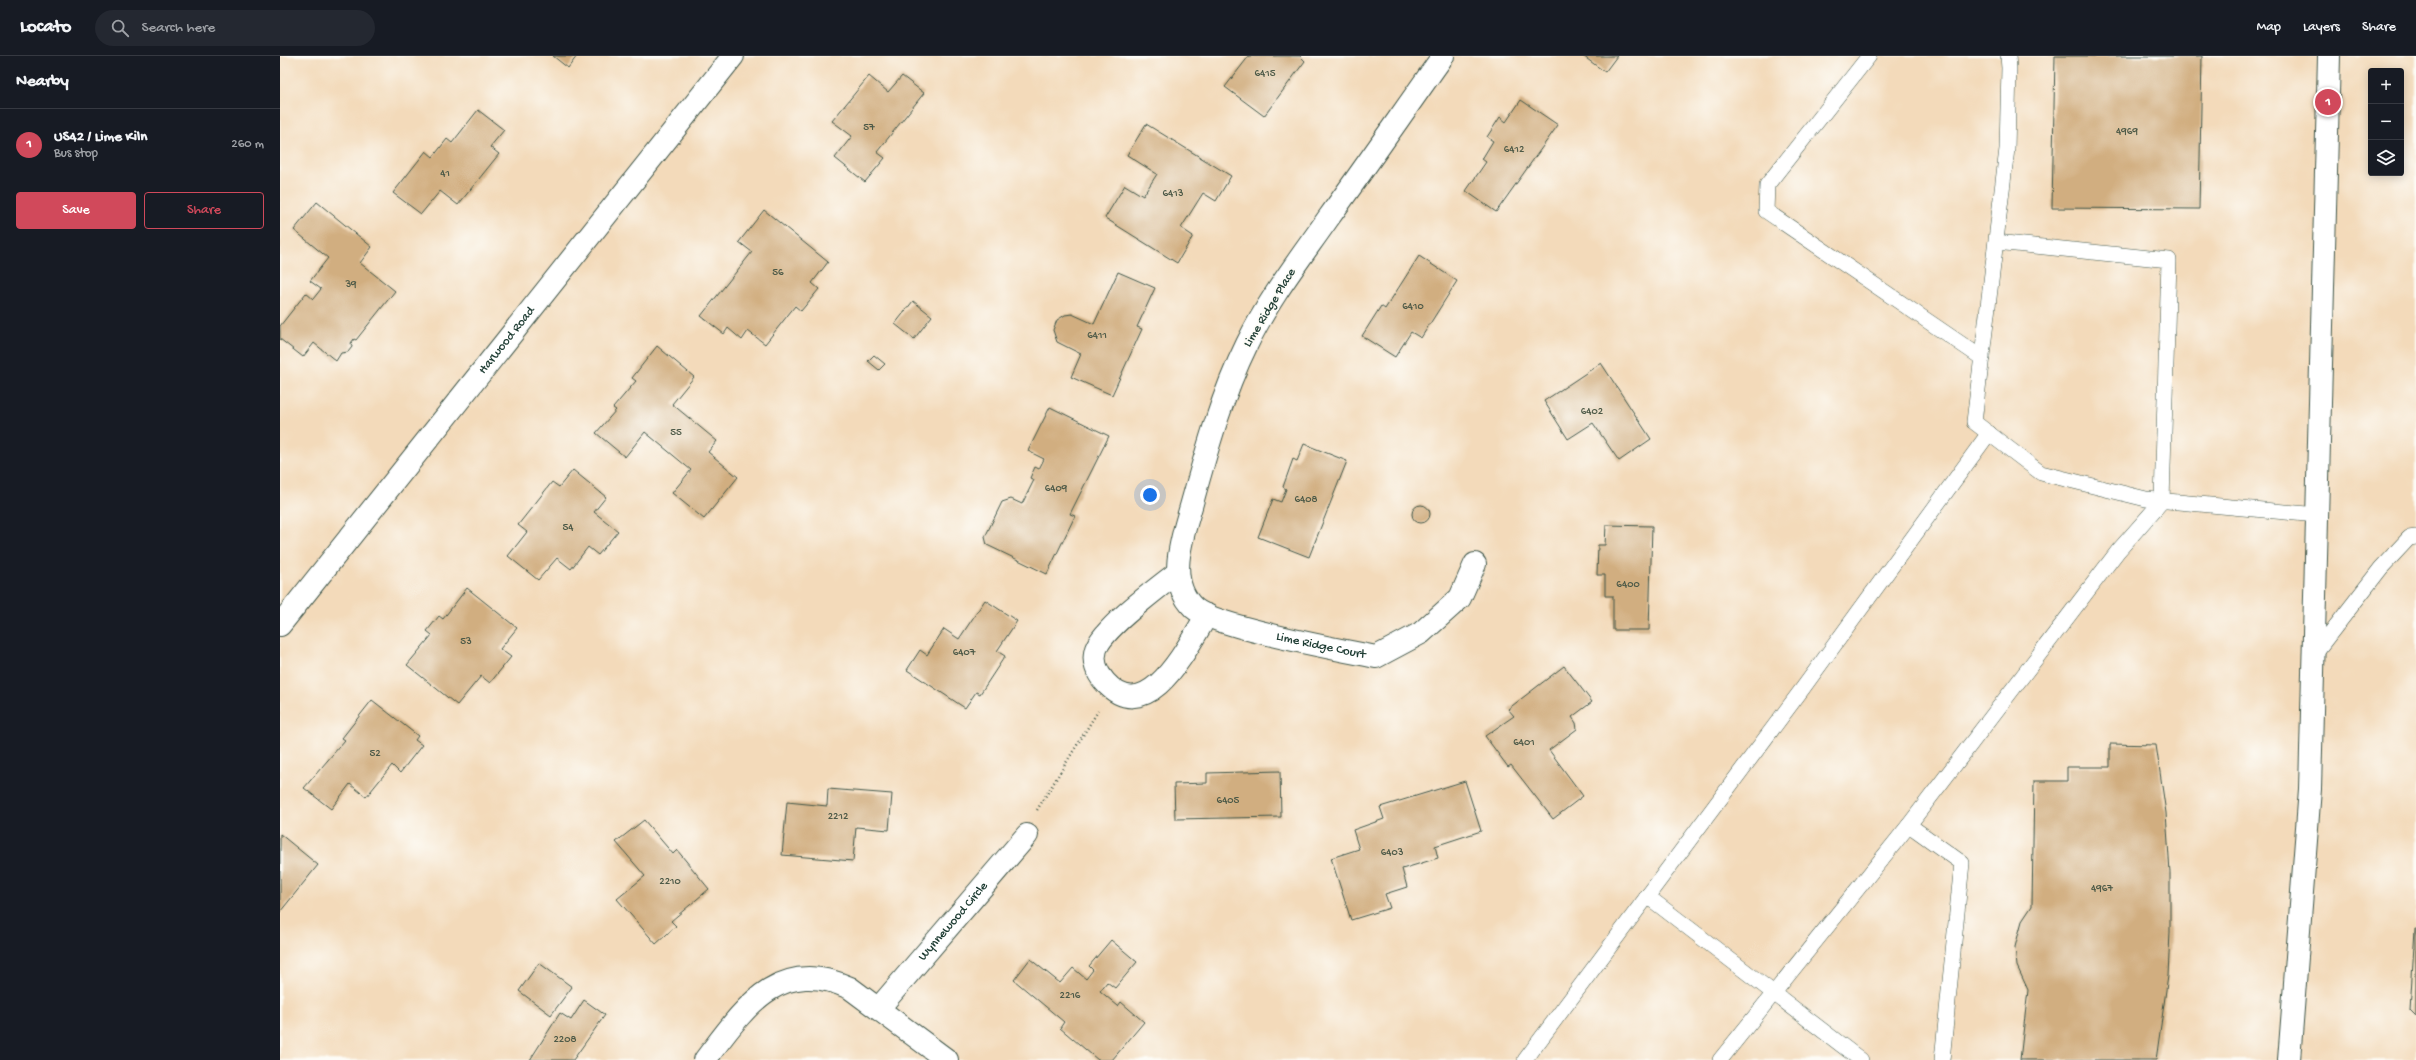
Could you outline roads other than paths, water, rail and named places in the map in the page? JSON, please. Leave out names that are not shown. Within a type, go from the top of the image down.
[{"type":"street","name":"Harwood Road","points":[[280,625],[733,56]]},
{"type":"street","name":"Lime Ridge Place","points":[[1185,595],[1178,572],[1182,542],[1206,449],[1221,402],[1247,343],[1288,276],[1443,56]]},
{"type":"street","points":[[2289,1060],[2310,789],[2315,653],[2317,515],[2329,56]]},
{"type":"street","name":"Lime Ridge Court","points":[[1185,595],[1194,607],[1207,615],[1296,640],[1376,657],[1421,633],[1460,598],[1475,564]]},
{"type":"street","points":[[1178,572],[1105,634],[1096,649],[1095,664],[1101,678],[1112,689],[1124,695],[1141,696],[1154,690],[1169,675],[1207,615]]},
{"type":"street","name":"Wynnewood Circle","points":[[879,1008],[1027,835]]},
{"type":"street","points":[[705,1060],[739,1016],[774,986],[797,978],[834,980],[850,988],[879,1008],[947,1060]]},
{"type":"lane","points":[[1869,56],[1767,185],[1766,211],[1982,358]]},
{"type":"lane","points":[[2008,56],[2007,150],[1974,422],[2041,473],[2146,499],[2317,515]]},
{"type":"lane","points":[[1720,1060],[1773,992],[1909,825],[2118,551],[2162,501],[2169,260],[1996,242]]},
{"type":"lane","points":[[1525,1060],[1989,433]]},
{"type":"lane","points":[[2315,653],[2381,568],[2408,538],[2416,538]]},
{"type":"lane","points":[[1909,825],[1962,863],[1942,1060]]},
{"type":"lane","points":[[1647,896],[1861,1060]]},
{"type":"place","name":"US42 / Lime Kiln","points":[[2328,102]]}]
